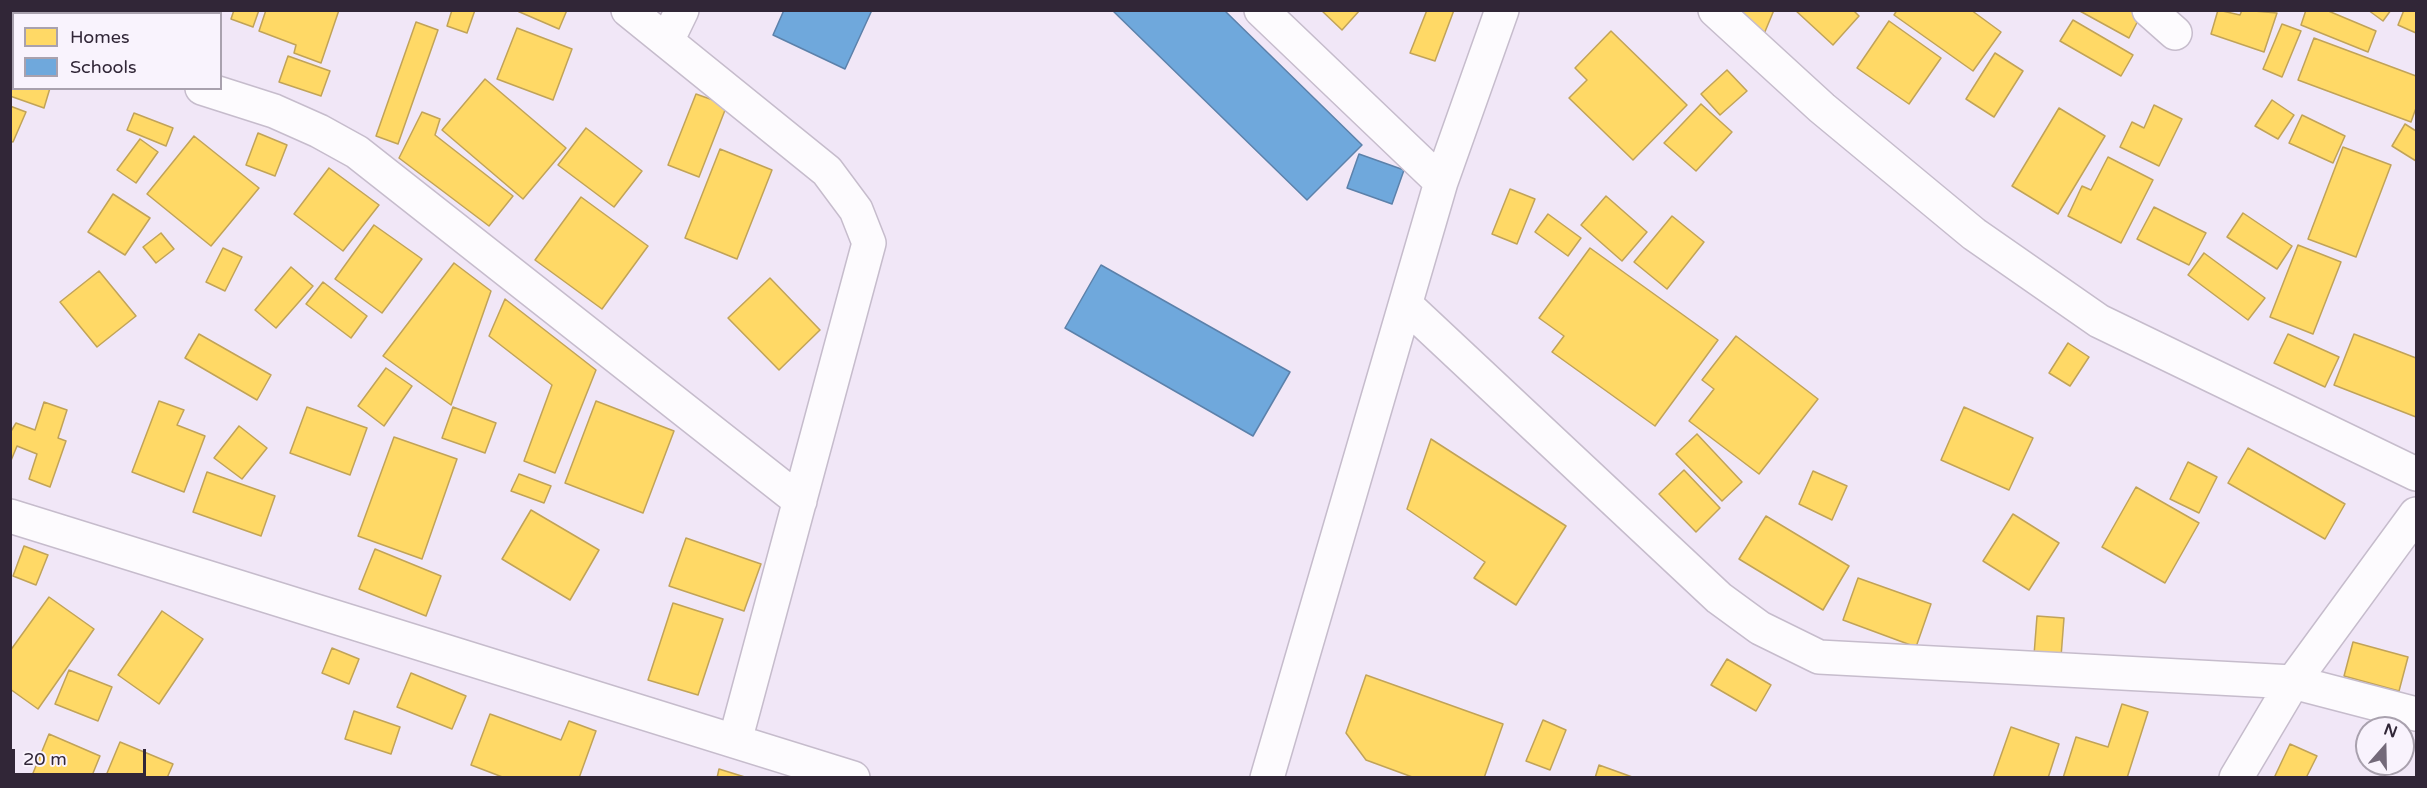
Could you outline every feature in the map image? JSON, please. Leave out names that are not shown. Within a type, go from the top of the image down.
[{"type":"street","points":[[628,10],[827,171],[856,210],[869,243],[735,741]]},
{"type":"street","points":[[667,41],[682,10]]},
{"type":"street","points":[[1261,10],[1441,182]]},
{"type":"street","points":[[1267,777],[1441,182],[1502,10]]},
{"type":"street","points":[[1715,10],[1822,108],[1974,234],[2099,321],[2416,474]]},
{"type":"street","points":[[2149,10],[2175,33]]},
{"type":"street","points":[[208,90],[274,111],[319,131],[357,152],[800,501]]},
{"type":"street","points":[[1406,305],[1719,598],[1760,628],[1790,645],[1819,657],[2293,682],[2416,714]]},
{"type":"street","points":[[2236,777],[2293,682],[2416,514]]},
{"type":"street","points":[[10,516],[854,777]]},
{"type":"building: Homes","points":[[114,10],[137,10],[142,12],[114,12]]},
{"type":"building: Homes","points":[[173,10],[202,10],[202,12]]},
{"type":"building: Homes","points":[[234,10],[259,10],[253,27],[231,19]]},
{"type":"building: Homes","points":[[266,10],[339,10],[321,63],[294,53],[296,45],[259,31]]},
{"type":"building: Homes","points":[[452,10],[475,10],[467,33],[447,26]]},
{"type":"building: Homes","points":[[515,10],[567,10],[559,29]]},
{"type":"building: Homes","points":[[1321,10],[1360,10],[1342,30]]},
{"type":"building: Homes","points":[[1427,10],[1454,10],[1435,61],[1410,53]]},
{"type":"building: Homes","points":[[1736,10],[1774,10],[1764,34]]},
{"type":"building: Homes","points":[[1795,10],[1853,10],[1859,16],[1833,45]]},
{"type":"building: Homes","points":[[1897,10],[1971,10],[2001,32],[1973,71],[1894,15]]},
{"type":"building: Homes","points":[[2078,10],[2137,10],[2142,13],[2129,38]]},
{"type":"building: Homes","points":[[2218,10],[2240,15],[2242,10],[2277,13],[2264,52],[2211,34]]},
{"type":"building: Homes","points":[[2306,10],[2326,10],[2376,31],[2368,52],[2301,25]]},
{"type":"building: Homes","points":[[2368,10],[2391,10],[2383,21]]},
{"type":"building: Homes","points":[[2404,10],[2416,10],[2416,33],[2398,25]]},
{"type":"building: Homes","points":[[2073,20],[2133,55],[2121,76],[2060,41]]},
{"type":"building: Homes","points":[[1889,21],[1941,58],[1909,104],[1857,68]]},
{"type":"building: Homes","points":[[416,22],[438,30],[398,144],[376,136]]},
{"type":"building: Homes","points":[[2282,24],[2301,31],[2282,77],[2263,69]]},
{"type":"building: Homes","points":[[517,28],[572,49],[553,100],[497,79]]},
{"type":"building: Homes","points":[[1611,31],[1687,105],[1633,160],[1569,98],[1587,80],[1575,68]]},
{"type":"building: Homes","points":[[2314,38],[2416,76],[2416,108],[2411,122],[2298,80]]},
{"type":"building: Homes","points":[[1995,53],[2023,71],[1994,117],[1966,99]]},
{"type":"building: Homes","points":[[288,56],[330,71],[321,96],[279,82]]},
{"type":"building: Homes","points":[[10,64],[12,64],[12,90],[49,90],[44,108],[10,96]]},
{"type":"building: Homes","points":[[1727,70],[1747,91],[1720,115],[1701,94]]},
{"type":"building: Homes","points":[[485,79],[566,148],[523,199],[442,130]]},
{"type":"building: Homes","points":[[696,94],[727,105],[699,177],[668,165]]},
{"type":"building: Homes","points":[[2272,100],[2294,115],[2278,139],[2255,126]]},
{"type":"building: Homes","points":[[1701,104],[1732,132],[1696,171],[1664,143]]},
{"type":"building: Homes","points":[[2154,105],[2182,119],[2159,166],[2120,147],[2132,122],[2144,128]]},
{"type":"building: Homes","points":[[10,106],[26,112],[13,142],[10,141]]},
{"type":"building: Homes","points":[[2059,108],[2105,136],[2058,214],[2012,186]]},
{"type":"building: Homes","points":[[422,112],[440,119],[435,135],[513,196],[489,226],[399,158]]},
{"type":"building: Homes","points":[[134,113],[173,128],[166,146],[127,130]]},
{"type":"building: Homes","points":[[2302,115],[2345,136],[2333,163],[2289,143]]},
{"type":"building: Homes","points":[[2405,124],[2416,131],[2416,161],[2392,146]]},
{"type":"building: Homes","points":[[586,128],[642,171],[614,207],[558,165]]},
{"type":"building: Homes","points":[[258,133],[287,145],[275,176],[246,165]]},
{"type":"building: Homes","points":[[194,136],[259,188],[211,246],[147,194]]},
{"type":"building: Homes","points":[[140,139],[158,152],[136,183],[117,170]]},
{"type":"building: Homes","points":[[2343,147],[2391,165],[2356,257],[2308,239]]},
{"type":"building: Homes","points":[[720,149],[772,170],[737,259],[685,238]]},
{"type":"building: Homes","points":[[2108,157],[2153,180],[2121,243],[2068,216],[2082,186],[2091,190]]},
{"type":"building: Homes","points":[[329,168],[379,205],[343,251],[294,214]]},
{"type":"building: Homes","points":[[1510,189],[1535,199],[1517,244],[1492,234]]},
{"type":"building: Homes","points":[[113,194],[150,218],[125,255],[88,232]]},
{"type":"building: Homes","points":[[1606,196],[1647,232],[1622,261],[1581,225]]},
{"type":"building: Homes","points":[[581,197],[648,246],[602,309],[535,260]]},
{"type":"building: Homes","points":[[2154,207],[2206,233],[2189,265],[2137,239]]},
{"type":"building: Homes","points":[[2243,213],[2292,246],[2277,269],[2227,237]]},
{"type":"building: Homes","points":[[1548,214],[1581,238],[1568,256],[1535,232]]},
{"type":"building: Homes","points":[[1672,216],[1704,242],[1667,289],[1634,262]]},
{"type":"building: Homes","points":[[374,225],[422,259],[382,313],[335,279]]},
{"type":"building: Homes","points":[[161,233],[174,249],[156,263],[143,247]]},
{"type":"building: Homes","points":[[2298,245],[2341,262],[2313,334],[2270,317]]},
{"type":"building: Homes","points":[[223,248],[242,257],[225,291],[206,282]]},
{"type":"building: Homes","points":[[1590,248],[1718,340],[1655,426],[1552,352],[1564,336],[1539,318]]},
{"type":"building: Homes","points":[[2204,253],[2265,298],[2248,320],[2188,275]]},
{"type":"building: Homes","points":[[454,263],[491,291],[451,405],[383,356]]},
{"type":"building: Homes","points":[[291,267],[313,286],[276,328],[255,310]]},
{"type":"building: Homes","points":[[99,271],[136,316],[97,347],[60,302]]},
{"type":"building: Homes","points":[[770,278],[820,330],[779,370],[728,318]]},
{"type":"building: Homes","points":[[323,282],[367,316],[351,338],[306,304]]},
{"type":"building: Homes","points":[[505,299],[596,370],[555,473],[524,461],[552,385],[489,336]]},
{"type":"building: Homes","points":[[199,334],[271,375],[257,400],[185,358]]},
{"type":"building: Homes","points":[[2288,334],[2339,357],[2325,387],[2274,363]]},
{"type":"building: Homes","points":[[2354,334],[2416,358],[2416,417],[2334,385]]},
{"type":"building: Homes","points":[[1736,336],[1818,399],[1759,474],[1689,421],[1714,389],[1702,380]]},
{"type":"building: Homes","points":[[2068,343],[2089,357],[2070,386],[2049,373]]},
{"type":"building: Homes","points":[[386,368],[412,386],[384,426],[358,406]]},
{"type":"building: Homes","points":[[159,401],[184,410],[177,425],[205,436],[184,492],[132,472]]},
{"type":"building: Homes","points":[[596,401],[674,431],[643,513],[565,483]]},
{"type":"building: Homes","points":[[44,402],[67,410],[58,438],[66,441],[50,487],[29,479],[37,454],[17,446],[10,463],[10,433],[16,423],[35,430]]},
{"type":"building: Homes","points":[[307,407],[367,428],[350,475],[290,453]]},
{"type":"building: Homes","points":[[453,407],[496,423],[485,453],[442,438]]},
{"type":"building: Homes","points":[[1964,407],[2033,438],[2009,490],[1941,460]]},
{"type":"building: Homes","points":[[239,426],[267,448],[242,479],[214,458]]},
{"type":"building: Homes","points":[[1697,434],[1742,482],[1722,501],[1676,454]]},
{"type":"building: Homes","points":[[394,437],[457,459],[422,559],[358,536]]},
{"type":"building: Homes","points":[[1431,439],[1566,526],[1516,605],[1474,578],[1485,562],[1407,509]]},
{"type":"building: Homes","points":[[2248,448],[2345,504],[2325,539],[2228,483]]},
{"type":"building: Homes","points":[[2188,462],[2217,477],[2199,513],[2170,499]]},
{"type":"building: Homes","points":[[1684,470],[1720,508],[1696,532],[1659,494]]},
{"type":"building: Homes","points":[[1813,471],[1847,486],[1832,520],[1799,504]]},
{"type":"building: Homes","points":[[207,472],[275,496],[261,536],[193,512]]},
{"type":"building: Homes","points":[[519,474],[551,486],[544,503],[511,491]]},
{"type":"building: Homes","points":[[2136,487],[2199,523],[2165,583],[2102,547]]},
{"type":"building: Homes","points":[[531,510],[599,550],[570,600],[502,559]]},
{"type":"building: Homes","points":[[2013,514],[2059,543],[2029,590],[1983,561]]},
{"type":"building: Homes","points":[[1766,516],[1849,566],[1823,610],[1739,559]]},
{"type":"building: Homes","points":[[686,538],[761,564],[744,611],[669,586]]},
{"type":"building: Homes","points":[[24,546],[48,555],[36,585],[13,576]]},
{"type":"building: Homes","points":[[375,549],[441,576],[426,616],[359,589]]},
{"type":"building: Homes","points":[[1858,578],[1931,604],[1916,647],[1843,620]]},
{"type":"building: Homes","points":[[49,597],[94,629],[38,709],[10,689],[10,651]]},
{"type":"building: Homes","points":[[673,603],[723,619],[698,695],[648,680]]},
{"type":"building: Homes","points":[[162,611],[203,639],[159,704],[118,675]]},
{"type":"building: Homes","points":[[2037,616],[2064,618],[2061,657],[2034,655]]},
{"type":"building: Homes","points":[[2353,642],[2408,657],[2399,691],[2344,676]]},
{"type":"building: Homes","points":[[332,648],[359,659],[349,684],[322,673]]},
{"type":"building: Homes","points":[[1727,659],[1771,685],[1756,711],[1711,685]]},
{"type":"building: Homes","points":[[69,670],[112,687],[98,721],[55,704]]},
{"type":"building: Homes","points":[[411,673],[466,696],[452,729],[397,707]]},
{"type":"building: Homes","points":[[1366,675],[1503,724],[1484,778],[1415,778],[1366,760],[1346,733]]},
{"type":"building: Homes","points":[[2122,704],[2148,712],[2127,778],[2063,778],[2076,737],[2108,747]]},
{"type":"building: Homes","points":[[354,711],[400,727],[391,754],[345,739]]},
{"type":"building: Homes","points":[[490,714],[561,740],[569,721],[596,731],[579,778],[505,778],[471,765]]},
{"type":"building: Homes","points":[[1543,720],[1566,730],[1550,770],[1526,761]]},
{"type":"building: Homes","points":[[2011,727],[2059,744],[2048,778],[1993,778]]},
{"type":"building: Homes","points":[[49,734],[100,756],[91,778],[31,778]]},
{"type":"building: Homes","points":[[120,742],[173,764],[167,778],[105,778]]},
{"type":"building: Homes","points":[[2290,744],[2317,756],[2306,778],[2274,778]]},
{"type":"building: Homes","points":[[1599,765],[1635,778],[1595,778]]},
{"type":"building: Homes","points":[[719,769],[748,778],[717,778]]},
{"type":"building: Schools","points":[[784,10],[872,10],[845,69],[773,35]]},
{"type":"building: Schools","points":[[1112,10],[1224,10],[1362,145],[1307,200]]},
{"type":"building: Schools","points":[[1359,154],[1404,170],[1392,204],[1347,188]]},
{"type":"building: Schools","points":[[1101,265],[1290,372],[1253,436],[1065,328]]}]
